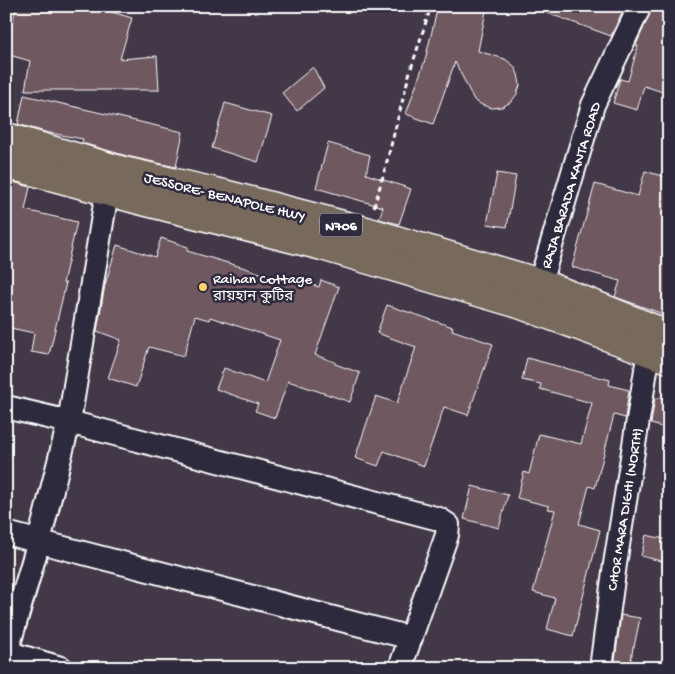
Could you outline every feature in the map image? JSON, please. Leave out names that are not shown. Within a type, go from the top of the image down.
[{"type":"highway","name":"JESSORE- BENAPOLE HWY","points":[[6,137],[123,171],[224,194],[366,231],[540,283],[662,348]]},
{"type":"highway","name":"JESSORE- BENAPOLE HWY","points":[[6,164],[107,192],[322,246],[662,348]]},
{"type":"street","name":"RAJA BARADA KANTA ROAD","points":[[540,283],[593,105],[640,6]]},
{"type":"street","points":[[61,668],[6,653],[39,541],[69,422],[107,192]]},
{"type":"street","name":"CHOR MARA DIGHI (NORTH)","points":[[601,668],[615,564],[662,348]]},
{"type":"street","points":[[6,407],[439,519],[448,525],[447,535],[400,668]]},
{"type":"street","points":[[6,533],[411,638]]},
{"type":"path","points":[[366,231],[385,170],[409,75],[431,6]]},
{"type":"building","points":[[17,6],[91,6],[132,18],[120,59],[157,56],[159,90],[25,90],[30,61],[6,54],[6,42]]},
{"type":"building","points":[[438,6],[487,6],[478,51],[505,59],[514,66],[520,85],[517,94],[511,102],[502,107],[492,108],[474,100],[455,62],[433,124],[406,114],[425,60]]},
{"type":"building","points":[[536,6],[625,6],[611,36],[536,9]]},
{"type":"building","points":[[653,6],[669,6],[669,94],[644,86],[637,110],[613,103],[620,79],[628,81],[638,46],[636,45]]},
{"type":"building","points":[[313,67],[324,88],[297,111],[282,93]]},
{"type":"building","points":[[24,95],[183,132],[176,167],[82,143],[83,139],[45,132],[18,124]]},
{"type":"building","points":[[225,103],[272,116],[258,162],[212,148]]},
{"type":"building","points":[[328,143],[370,155],[366,174],[411,189],[399,224],[379,219],[383,207],[316,188]]},
{"type":"building","points":[[645,171],[669,178],[669,316],[615,297],[620,281],[572,267],[595,184],[638,196]]},
{"type":"building","points":[[497,173],[516,176],[507,227],[487,224]]},
{"type":"building","points":[[10,181],[30,187],[25,210],[77,222],[63,283],[66,283],[49,355],[31,352],[34,333],[6,327],[6,197]]},
{"type":"building","points":[[161,238],[188,247],[187,251],[281,280],[283,275],[319,287],[321,280],[339,287],[315,355],[360,373],[350,402],[288,381],[275,418],[255,411],[258,404],[216,389],[224,368],[265,383],[280,340],[210,317],[209,320],[195,316],[184,356],[149,347],[136,387],[108,378],[121,340],[97,331],[105,285],[117,245],[155,257]]},
{"type":"building","points":[[387,305],[453,327],[452,330],[493,344],[468,415],[444,407],[424,466],[384,451],[378,466],[355,458],[376,396],[397,403],[416,347],[377,333]]},
{"type":"building","points":[[527,358],[610,380],[609,385],[629,390],[625,418],[614,415],[595,488],[589,486],[579,524],[600,530],[573,636],[547,629],[555,598],[533,592],[555,510],[548,509],[549,506],[517,498],[524,472],[529,474],[539,434],[581,444],[592,403],[540,389],[541,384],[522,380]]},
{"type":"building","points":[[655,397],[669,400],[669,429],[651,424]]},
{"type":"building","points":[[472,486],[508,495],[499,528],[464,519]]},
{"type":"building","points":[[646,535],[669,540],[669,563],[641,556]]},
{"type":"building","points":[[621,615],[640,618],[630,668],[614,668]]},
{"type":"place","name":"Raihan Cottage রায়হান কুটির","points":[[203,287]]}]
